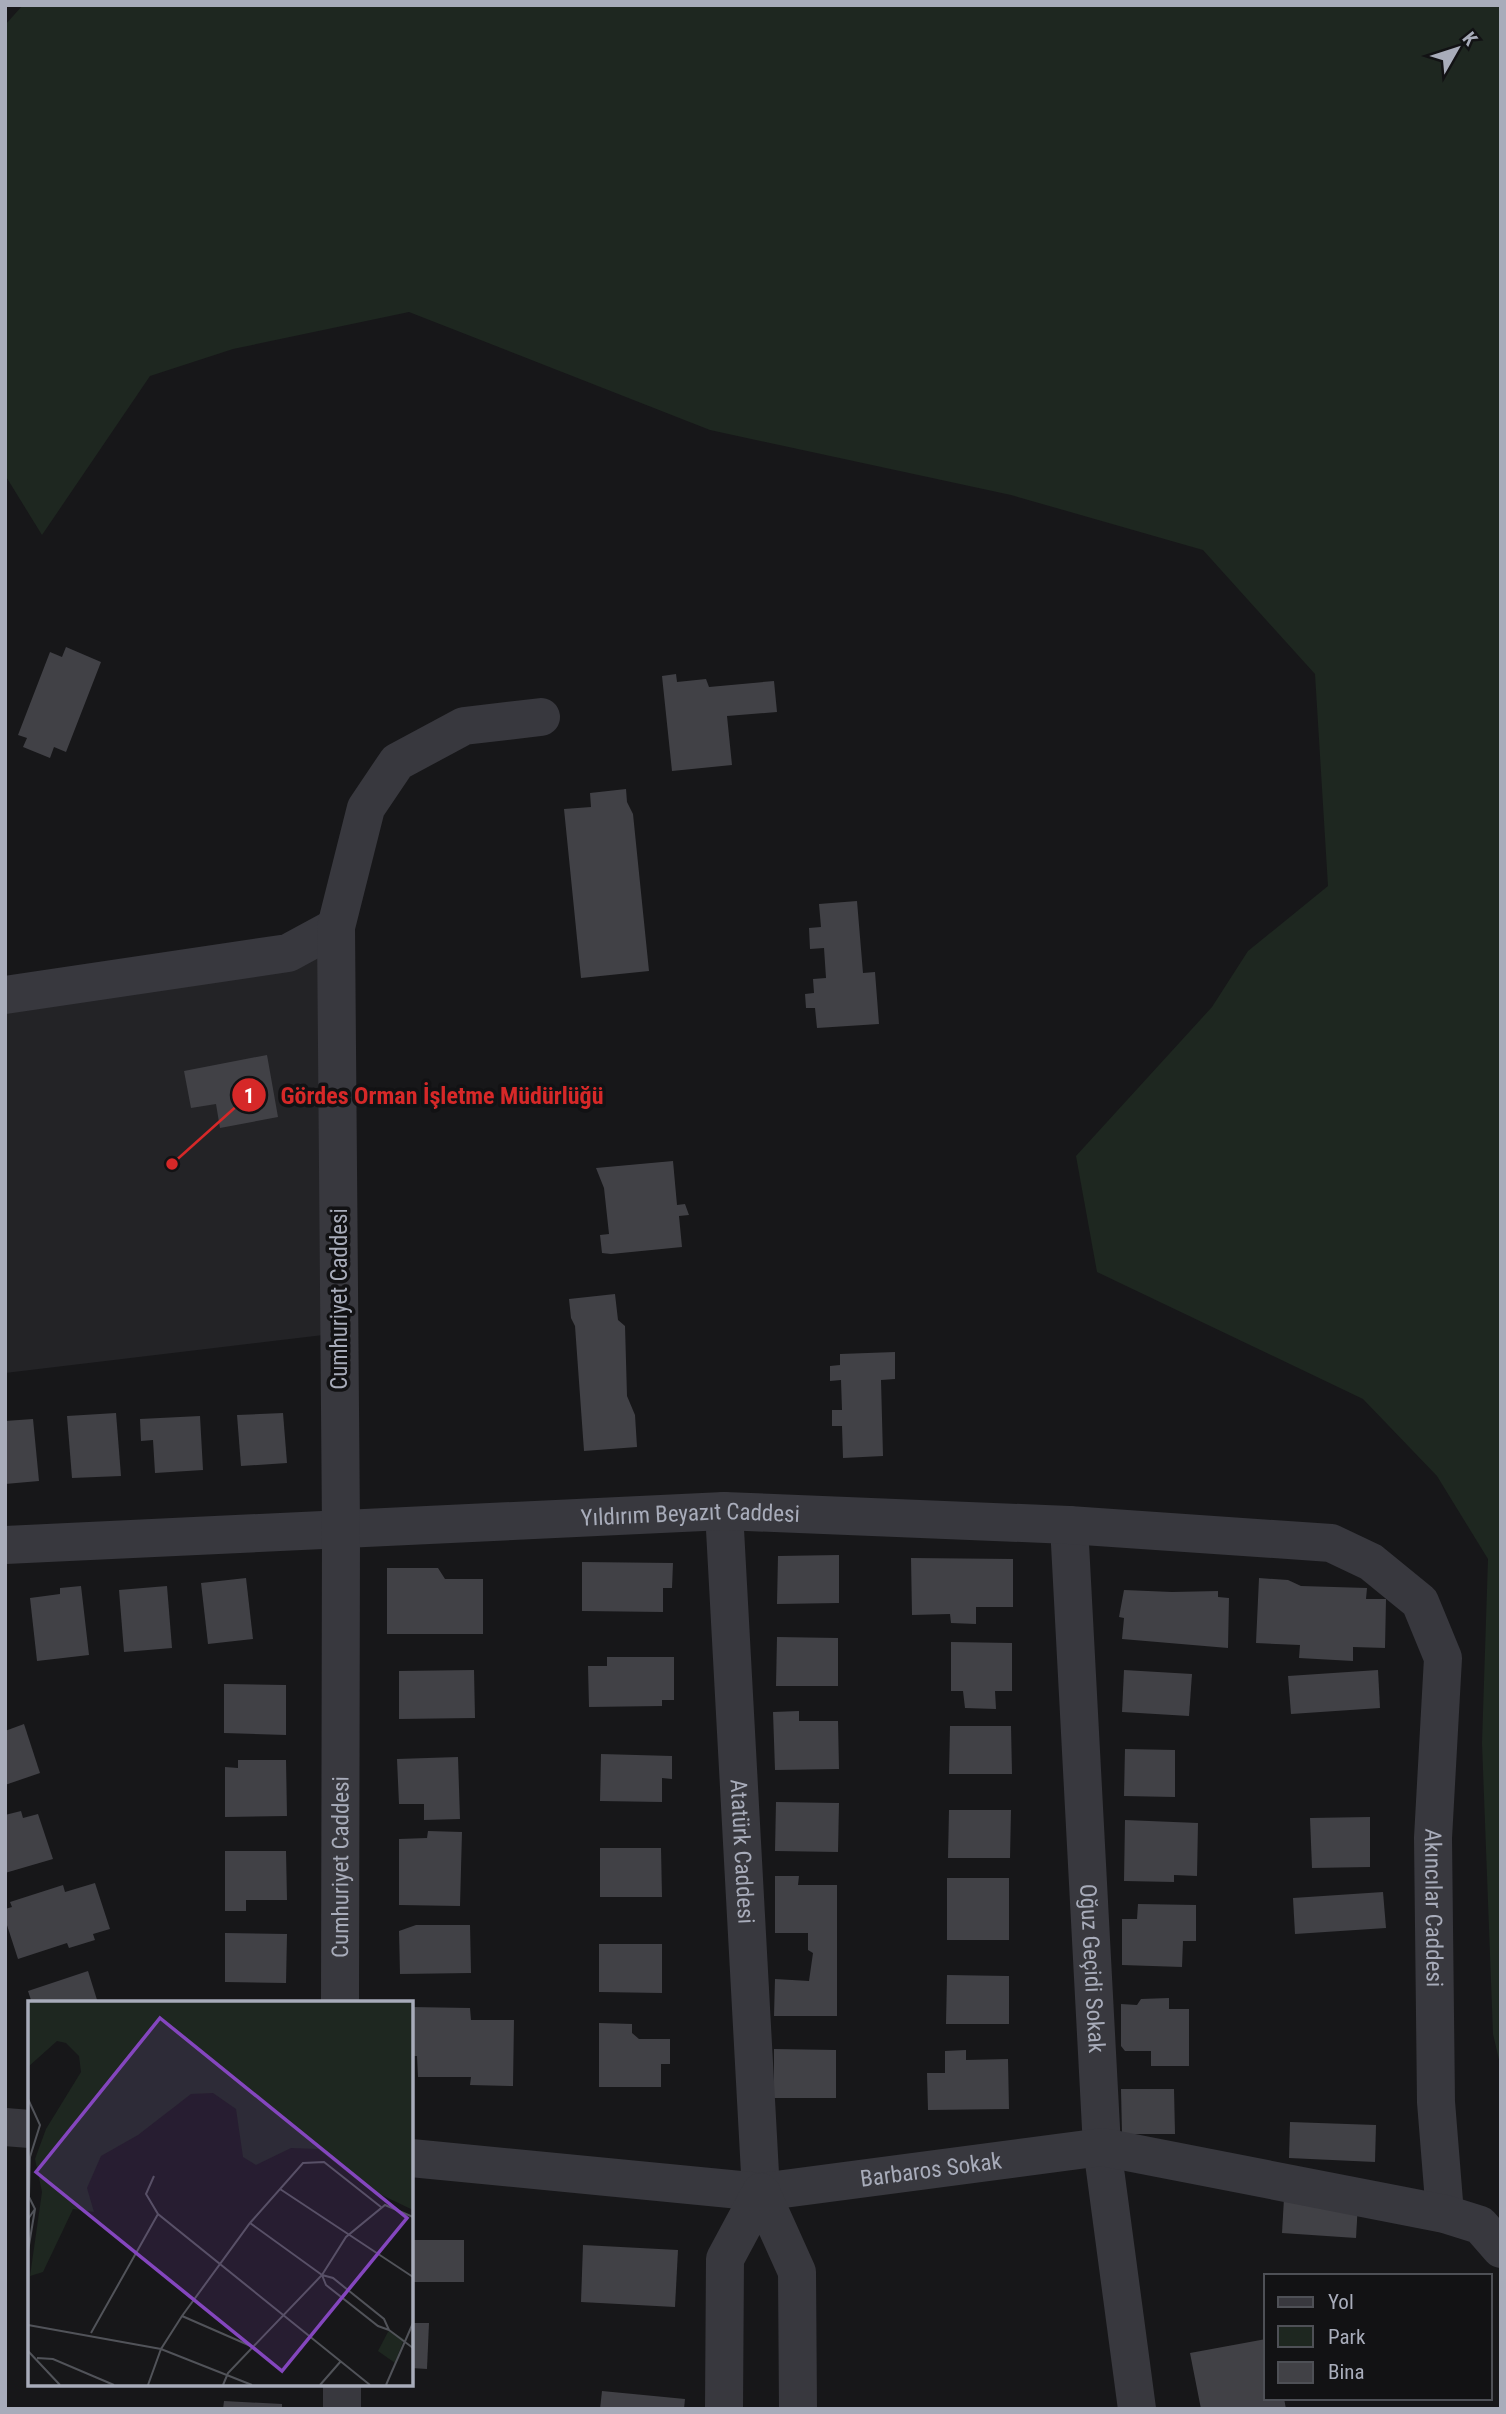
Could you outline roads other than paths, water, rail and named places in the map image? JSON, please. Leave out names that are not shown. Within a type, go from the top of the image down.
[{"type":"street","name":"Cumhuriyet Caddesi","points":[[340,2001],[341,1528],[336,928],[366,808],[397,762],[464,726],[541,717]]},
{"type":"street","points":[[5,995],[288,953],[336,928]]},
{"type":"street","name":"Yıldırım Beyazıt Caddesi","points":[[5,1545],[724,1511],[1069,1525],[1331,1543],[1371,1562]]},
{"type":"street","name":"Atatürk Caddesi","points":[[724,1511],[761,2192],[797,2272],[797,2409]]},
{"type":"street","name":"Oğuz Geçidi Sokak","points":[[1069,1525],[1102,2147],[1138,2409]]},
{"type":"street","name":"Akıncılar Caddesi","points":[[1371,1562],[1420,1602],[1443,1658],[1433,1838],[1436,2102],[1445,2214]]},
{"type":"street","points":[[5,2127],[28,2129]]},
{"type":"street","name":"Barbaros Sokak","points":[[413,2158],[761,2192],[1102,2147],[1445,2214]]},
{"type":"street","points":[[724,2409],[725,2259],[761,2192]]},
{"type":"street","points":[[1445,2214],[1480,2225],[1501,2249]]},
{"type":"street","points":[[342,2386],[342,2409]]},
{"type":"place","name":"Gördes Orman İşletme Müdürlüğü","points":[[172,1164]]}]
